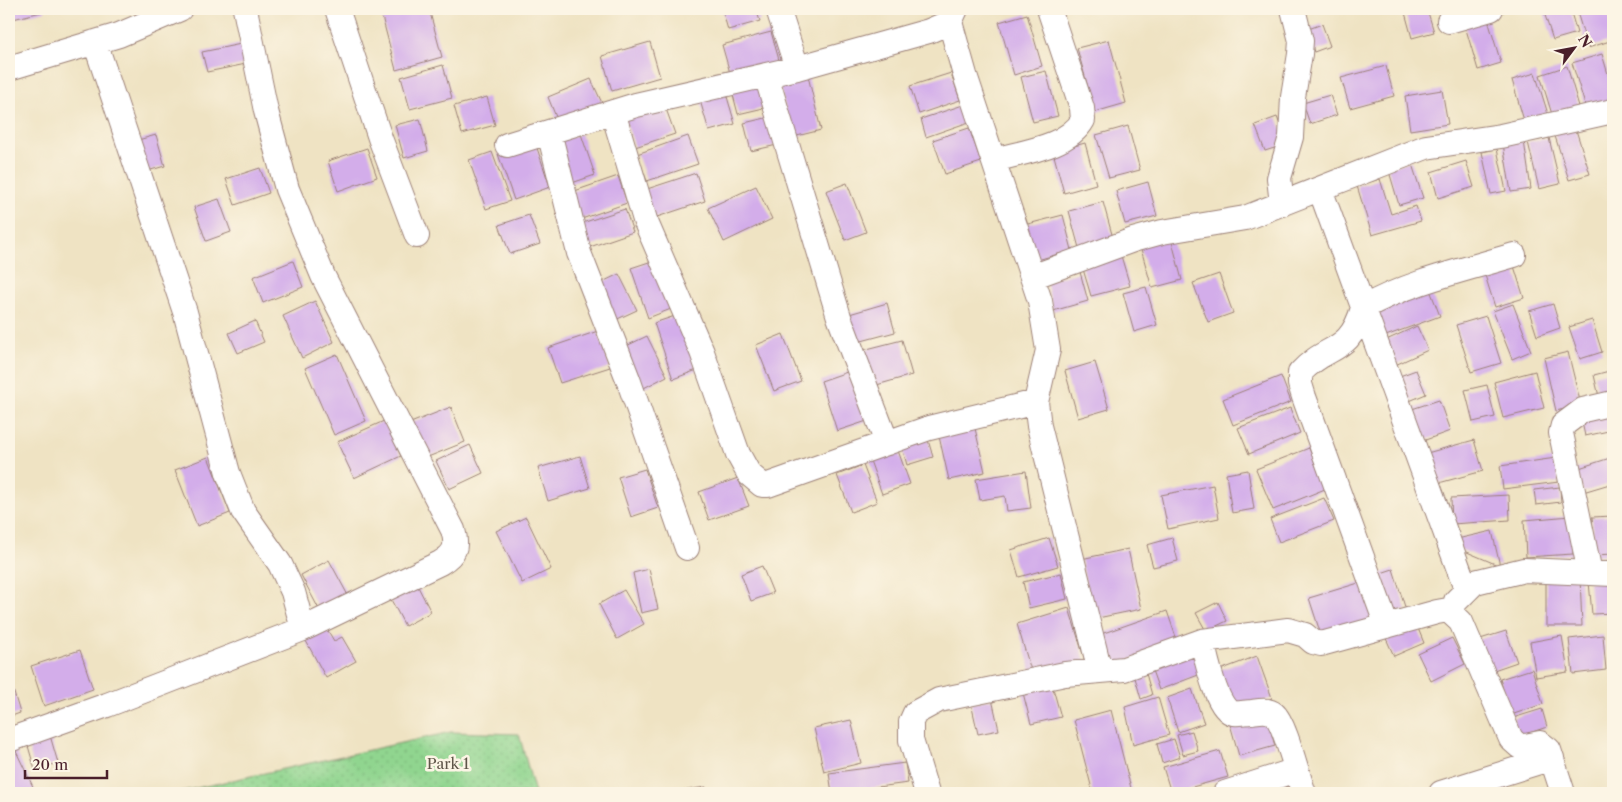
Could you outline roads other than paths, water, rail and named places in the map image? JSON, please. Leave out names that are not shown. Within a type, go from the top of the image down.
[{"type":"street","points":[[9,68],[119,35],[180,9]]},
{"type":"street","points":[[9,740],[106,705],[303,629],[451,557],[456,540],[445,513],[323,276],[287,189],[266,111],[245,9]]},
{"type":"street","points":[[337,9],[380,138],[417,236]]},
{"type":"street","points":[[778,9],[797,68]]},
{"type":"street","points":[[1282,204],[1279,178],[1292,137],[1293,96],[1300,54],[1300,41],[1294,9]]},
{"type":"street","points":[[1449,21],[1491,9]]},
{"type":"street","points":[[994,160],[1052,143],[1072,133],[1083,120],[1082,108],[1050,12]]},
{"type":"street","points":[[507,145],[613,112],[885,45],[929,31],[953,15],[965,75],[1032,277],[1044,320],[1048,350],[1036,402],[1039,426],[1100,671]]},
{"type":"street","points":[[95,42],[185,312],[228,474],[243,511],[280,564],[294,592],[303,629]]},
{"type":"street","points":[[766,75],[839,317],[888,443]]},
{"type":"street","points":[[1032,277],[1133,240],[1162,232],[1245,218],[1426,146],[1501,136],[1613,111]]},
{"type":"street","points":[[613,112],[645,220],[702,352],[738,454],[749,474],[762,485],[768,485],[929,428],[1036,402]]},
{"type":"street","points":[[549,132],[579,253],[628,379],[687,548]]},
{"type":"street","points":[[1320,188],[1466,589]]},
{"type":"street","points":[[1387,626],[1300,384],[1300,373],[1346,343],[1352,335],[1364,308],[1393,293],[1514,255]]},
{"type":"street","points":[[927,793],[911,740],[911,722],[915,713],[924,706],[939,700],[1065,674],[1124,669],[1202,641],[1288,630],[1305,635],[1313,642],[1321,644],[1448,610],[1466,589],[1475,582],[1524,570],[1602,574],[1561,433],[1563,425],[1583,410],[1613,404]]},
{"type":"street","points":[[1448,610],[1461,622],[1511,739],[1520,747],[1540,743],[1549,750],[1564,793]]},
{"type":"street","points":[[1202,641],[1214,685],[1225,708],[1232,713],[1261,711],[1276,715],[1304,793]]},
{"type":"street","points":[[1441,793],[1552,758]]},
{"type":"street","points":[[1225,793],[1296,770]]},
{"type":"park label","name":"Park 1","points":[[448,763]]}]
